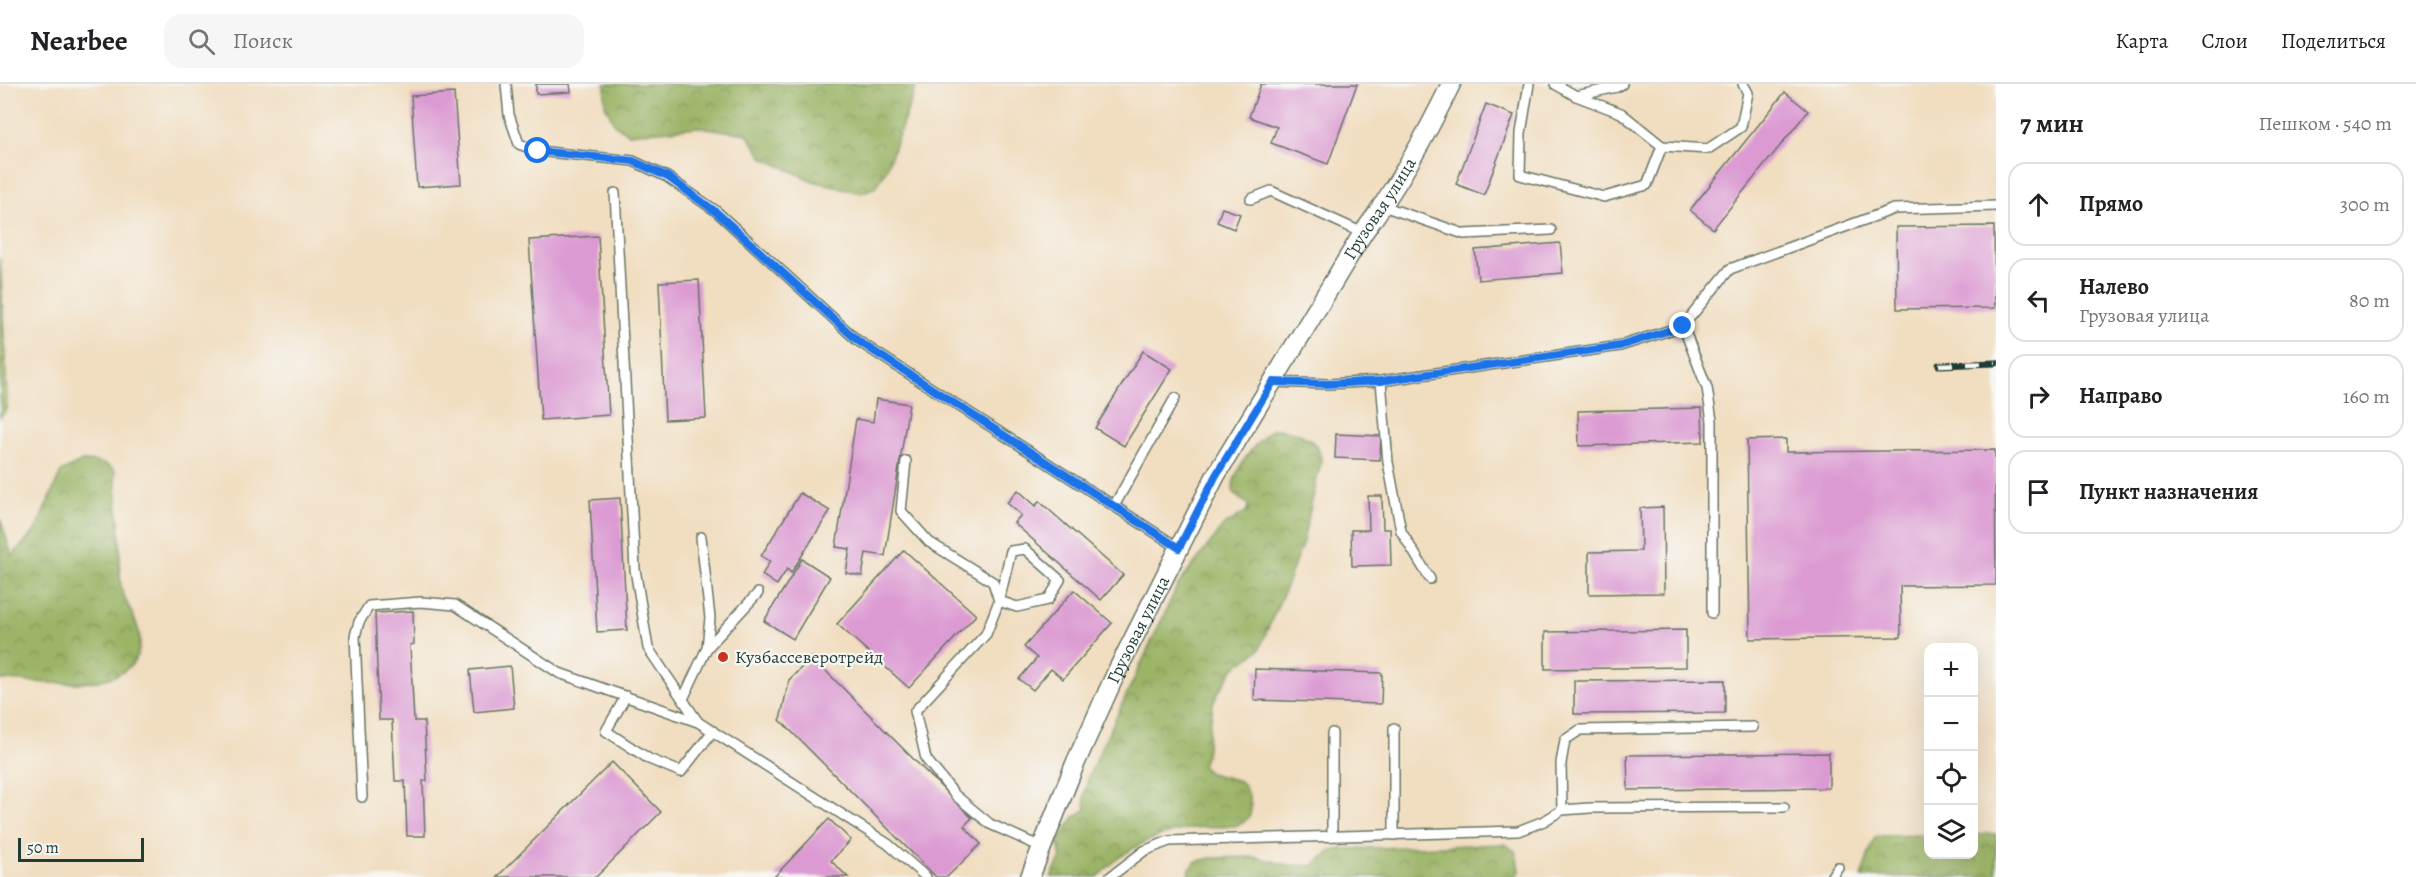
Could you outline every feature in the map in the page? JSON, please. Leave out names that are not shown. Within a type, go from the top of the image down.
[{"type":"street","name":"Грузовая улица","points":[[1030,877],[1075,764],[1113,681],[1216,475],[1363,233],[1383,206],[1423,139],[1451,84]]},
{"type":"lane","points":[[506,84],[509,115],[519,144],[538,151],[633,161],[668,177],[716,212],[858,341],[1179,548]]},
{"type":"lane","points":[[1529,84],[1521,133],[1520,175],[1604,197],[1647,185],[1662,146]]},
{"type":"lane","points":[[1555,84],[1576,96],[1622,113],[1662,146],[1708,149],[1741,127],[1748,93],[1743,84]]},
{"type":"lane","points":[[1576,96],[1622,84]]},
{"type":"lane","points":[[1251,199],[1271,192],[1363,233]]},
{"type":"lane","points":[[615,193],[635,569],[648,648],[699,722]]},
{"type":"lane","points":[[1383,206],[1464,234],[1551,230]]},
{"type":"lane","points":[[1273,382],[1328,384],[1381,381],[1620,346],[1683,326],[1730,269],[1894,209],[1996,206]]},
{"type":"lane","points":[[1683,326],[1707,388],[1712,421],[1712,613]]},
{"type":"lane","points":[[1381,381],[1388,462],[1401,531],[1430,579]]},
{"type":"lane","points":[[1114,506],[1175,398]]},
{"type":"lane","points":[[906,461],[901,512],[929,542],[993,582],[999,601]]},
{"type":"lane","points":[[701,537],[710,618],[707,648]]},
{"type":"lane","points":[[999,601],[1017,607],[1048,600],[1060,580],[1025,549],[1011,551],[999,601],[986,634],[915,711],[926,759],[955,795],[990,824],[1041,847]]},
{"type":"lane","points":[[683,699],[707,648],[758,592]]},
{"type":"lane","points":[[362,797],[355,636],[358,622],[369,606],[421,602],[455,606],[559,673],[699,722],[888,844],[926,877]]},
{"type":"lane","points":[[626,696],[606,731],[649,759],[681,772],[713,731]]},
{"type":"lane","points":[[1562,810],[1561,763],[1565,740],[1580,730],[1753,727]]},
{"type":"lane","points":[[1394,728],[1394,835]]},
{"type":"lane","points":[[1332,733],[1332,836]]},
{"type":"lane","points":[[1110,877],[1144,851],[1169,841],[1518,831],[1544,821],[1562,810],[1590,808],[1784,807]]},
{"type":"lane","points":[[1832,877],[1838,867]]},
{"type":"green space","points":[[605,84],[917,84],[886,170],[876,187],[861,193],[813,181],[763,158],[747,134],[699,127],[629,134],[615,125],[605,105]]},
{"type":"green space","points":[[0,258],[7,397],[6,410],[0,417]]},
{"type":"green space","points":[[1273,429],[1304,436],[1316,447],[1321,462],[1302,545],[1259,650],[1233,669],[1213,704],[1206,754],[1202,765],[1209,773],[1240,781],[1250,802],[1248,818],[1235,826],[1203,827],[1159,836],[1120,857],[1098,877],[1051,877],[1061,858],[1058,843],[1073,818],[1086,809],[1084,796],[1089,775],[1178,585],[1223,526],[1247,511],[1248,504],[1237,497],[1233,490],[1234,482],[1247,456]]},
{"type":"green space","points":[[82,461],[100,463],[115,471],[121,586],[135,621],[140,642],[135,660],[122,672],[104,680],[59,683],[0,680],[0,518],[12,556],[35,531],[61,472]]},
{"type":"green space","points":[[1978,834],[1996,834],[1996,877],[1861,877],[1874,839],[1880,836],[1924,835],[1924,859],[1978,859]]},
{"type":"green space","points":[[1505,844],[1516,852],[1519,871],[1516,877],[1189,877],[1190,868],[1195,862],[1211,858],[1255,857],[1288,865],[1312,866],[1331,851],[1344,849]]},
{"type":"building","points":[[536,84],[570,84],[571,92],[536,94]]},
{"type":"building","points":[[1261,84],[1357,84],[1328,164],[1271,143],[1277,127],[1249,117]]},
{"type":"building","points":[[1785,92],[1808,111],[1713,229],[1690,210]]},
{"type":"building","points":[[454,93],[461,184],[417,187],[411,96]]},
{"type":"building","points":[[1486,104],[1514,115],[1484,195],[1456,184]]},
{"type":"building","points":[[1222,208],[1240,214],[1234,229],[1217,222]]},
{"type":"building","points":[[1994,226],[1995,308],[1897,309],[1896,227]]},
{"type":"building","points":[[598,236],[609,415],[541,420],[529,240]]},
{"type":"building","points":[[1560,243],[1563,273],[1478,280],[1475,250]]},
{"type":"building","points":[[699,280],[706,418],[665,420],[659,282]]},
{"type":"building","points":[[1143,351],[1172,369],[1124,446],[1095,428]]},
{"type":"building","points":[[876,399],[909,404],[885,556],[866,553],[862,576],[846,573],[850,549],[836,547],[856,419],[873,422]]},
{"type":"building","points":[[1702,408],[1703,442],[1579,446],[1578,411]]},
{"type":"building","points":[[1336,434],[1381,436],[1380,460],[1335,458]]},
{"type":"building","points":[[1786,439],[1786,452],[1995,450],[1996,585],[1900,586],[1901,637],[1750,639],[1747,440]]},
{"type":"building","points":[[1018,490],[1036,506],[1039,501],[1123,575],[1101,600],[1014,523],[1021,515],[1007,503]]},
{"type":"building","points":[[800,493],[830,511],[791,573],[787,569],[777,585],[762,575],[770,561],[761,556]]},
{"type":"building","points":[[1368,496],[1382,496],[1383,529],[1390,529],[1391,565],[1352,566],[1351,530],[1369,530]]},
{"type":"building","points":[[620,498],[627,630],[597,632],[590,500]]},
{"type":"building","points":[[1663,507],[1664,593],[1589,594],[1589,552],[1641,551],[1640,508]]},
{"type":"building","points":[[904,550],[976,615],[909,688],[837,624]]},
{"type":"building","points":[[802,559],[830,577],[793,639],[764,621]]},
{"type":"building","points":[[1074,590],[1112,623],[1063,679],[1051,669],[1033,690],[1019,679],[1037,658],[1024,647]]},
{"type":"building","points":[[413,611],[414,644],[410,645],[414,721],[424,721],[427,781],[423,781],[425,836],[407,836],[405,781],[395,781],[392,720],[379,720],[375,613]]},
{"type":"building","points":[[1686,630],[1686,667],[1545,669],[1545,632]]},
{"type":"building","points":[[812,657],[972,818],[964,826],[981,844],[947,877],[936,877],[780,720],[789,680]]},
{"type":"building","points":[[510,666],[514,708],[474,712],[470,670]]},
{"type":"building","points":[[1255,669],[1382,673],[1381,704],[1254,700]]},
{"type":"building","points":[[1725,680],[1725,713],[1574,714],[1574,681]]},
{"type":"building","points":[[1829,753],[1829,788],[1628,790],[1627,755]]},
{"type":"building","points":[[612,762],[661,812],[596,877],[497,877]]},
{"type":"building","points":[[829,819],[851,840],[831,861],[848,877],[774,877]]},
{"type":"railway","points":[[1939,365],[1996,363]]},
{"type":"place","name":"Кузбассеверотрейд","points":[[723,657]]},
{"type":"route","points":[[538,151],[633,161],[668,177],[716,212],[858,341],[1179,548],[1216,475],[1273,382],[1328,384],[1381,381],[1620,346],[1683,326]]}]
